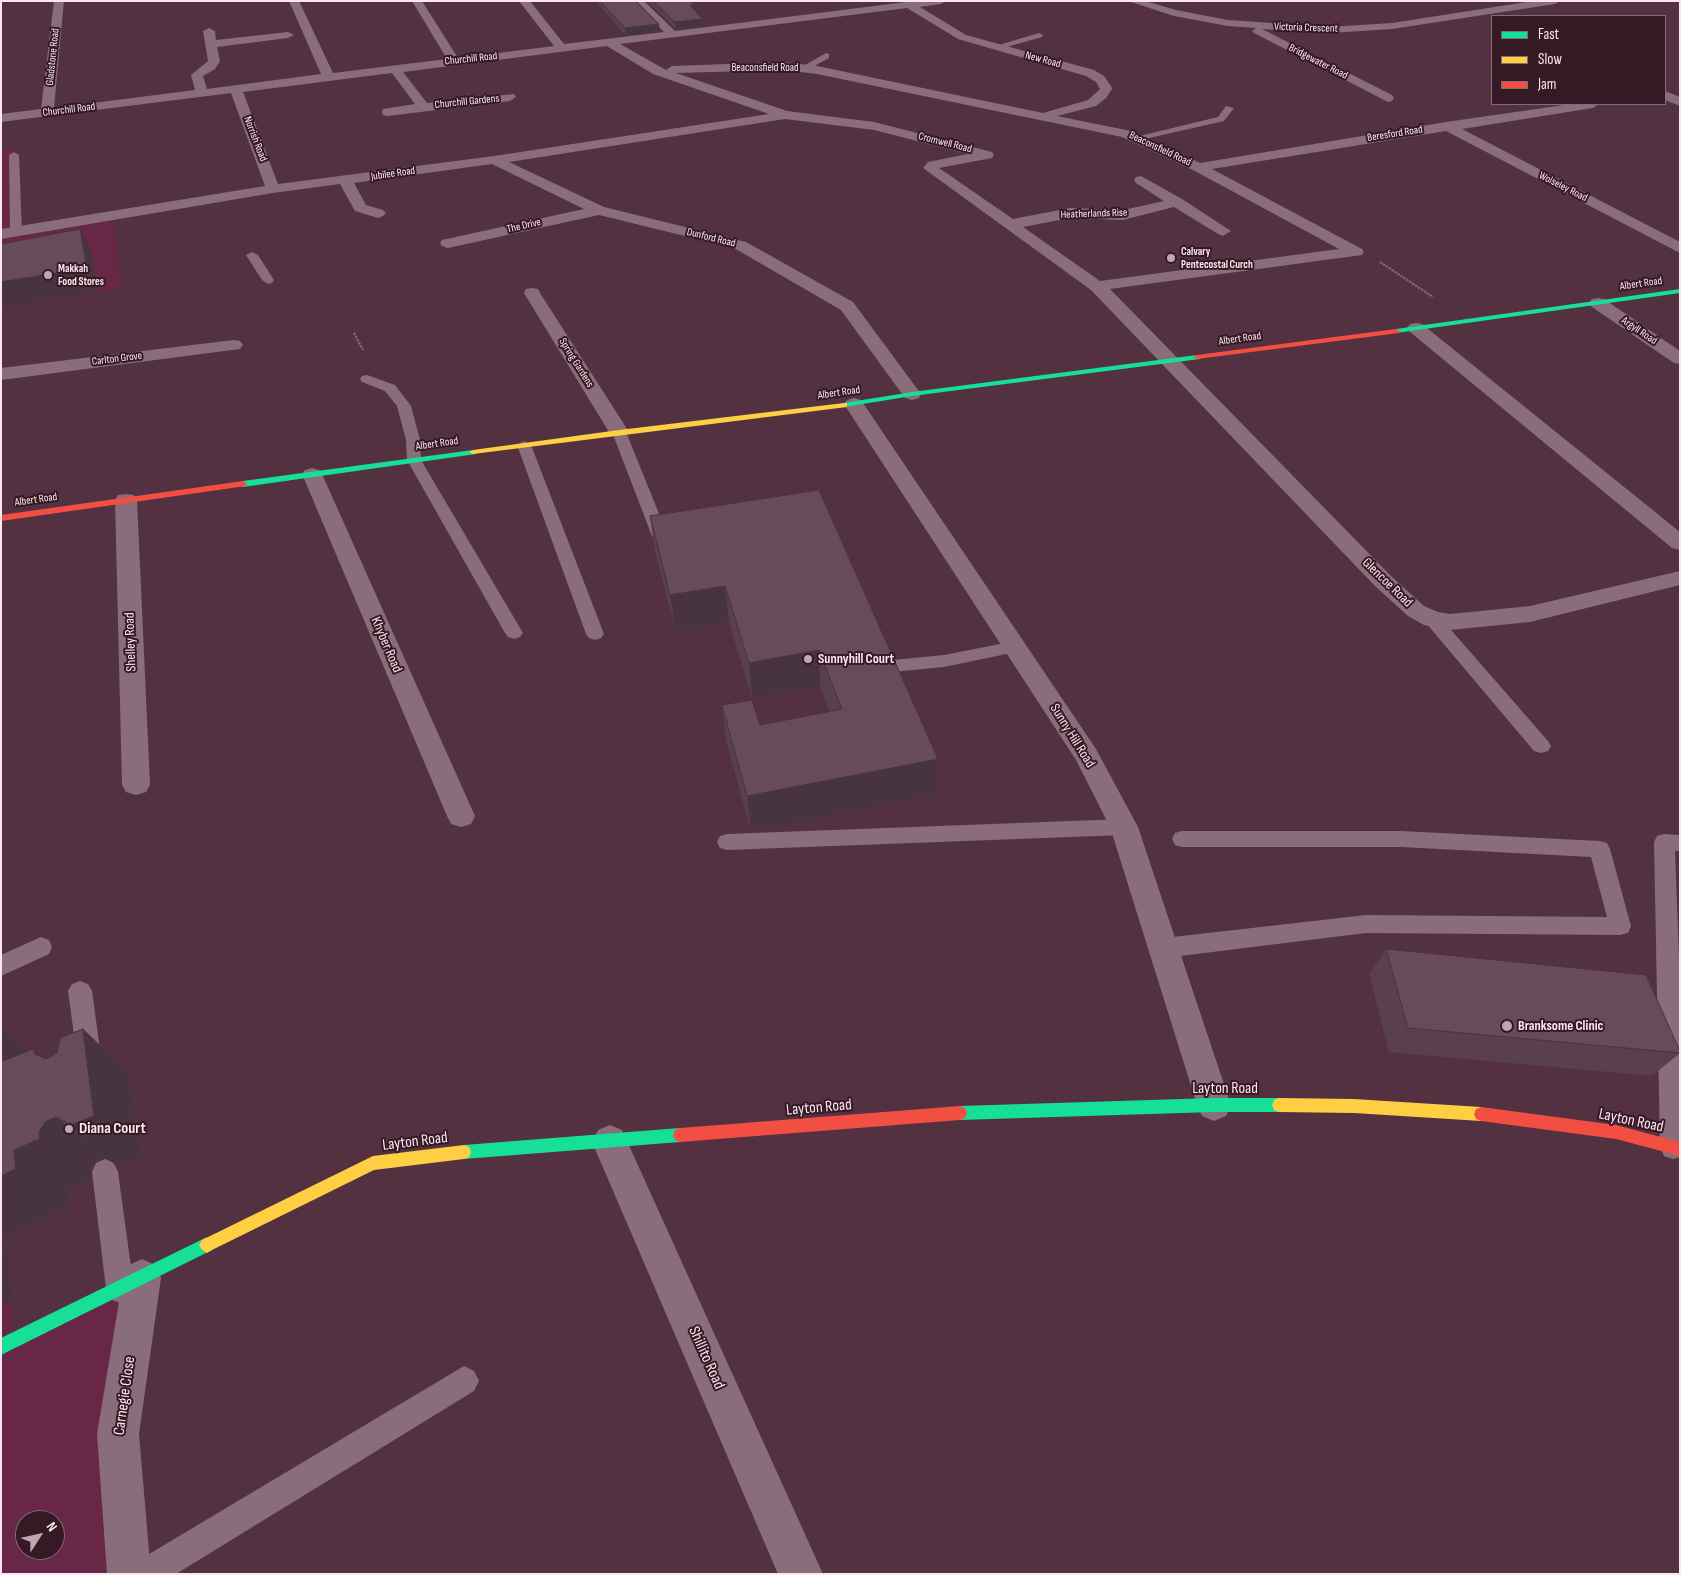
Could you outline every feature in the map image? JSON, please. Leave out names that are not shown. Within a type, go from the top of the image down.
[{"type":"street","name":"Gladstone Road","points":[[47,112],[59,1]]},
{"type":"street","points":[[294,1],[328,76]]},
{"type":"street","points":[[417,1],[454,60]]},
{"type":"street","points":[[524,1],[562,49]]},
{"type":"street","points":[[638,1],[673,35]]},
{"type":"street","points":[[873,1],[884,8]]},
{"type":"street","name":"Churchill Road","points":[[1,118],[236,90],[454,60],[562,49],[941,1]]},
{"type":"street","name":"Victoria Crescent","points":[[1133,1],[1182,15],[1289,29],[1350,29],[1466,15],[1555,1]]},
{"type":"street","points":[[1466,2],[1463,11],[1466,15],[1486,24]]},
{"type":"street","name":"New Road","points":[[909,5],[962,37],[1090,73],[1103,82],[1106,89],[1099,98],[1087,105],[1041,116]]},
{"type":"street","points":[[786,7],[802,19]]},
{"type":"street","name":"Bridgewater Road","points":[[1247,25],[1388,98]]},
{"type":"street","points":[[202,94],[197,76],[211,66],[214,61],[210,31]]},
{"type":"street","points":[[212,44],[288,35]]},
{"type":"street","name":"Cromwell Road","points":[[610,43],[657,71],[785,115],[874,126],[983,152],[987,155],[930,168],[1012,224],[1097,286],[1170,361]]},
{"type":"street","points":[[1051,62],[1079,55]]},
{"type":"street","name":"Beaconsfield Road","points":[[657,71],[741,67],[804,68],[1126,134],[1198,167],[1356,252],[1097,286]]},
{"type":"street","name":"Churchill Gardens","points":[[394,68],[424,107]]},
{"type":"street","name":"Norrish Road","points":[[236,90],[273,189]]},
{"type":"street","points":[[1666,94],[1680,90]]},
{"type":"street","points":[[1666,95],[1680,102]]},
{"type":"street","name":"Churchill Gardens","points":[[388,112],[510,97]]},
{"type":"street","name":"Beresford Road","points":[[1198,167],[1586,105]]},
{"type":"street","name":"Jubilee Road","points":[[1,234],[273,189],[494,160],[785,115]]},
{"type":"street","name":"Wolseley Road","points":[[1446,126],[1680,248]]},
{"type":"street","name":"Dunford Road","points":[[494,160],[600,210],[740,245],[847,306],[912,394]]},
{"type":"street","points":[[345,180],[360,208],[378,213]]},
{"type":"street","points":[[1141,180],[1222,231]]},
{"type":"street","name":"Heatherlands Rise","points":[[1012,224],[1070,213],[1123,215],[1177,202]]},
{"type":"street","name":"The Drive","points":[[448,244],[600,210]]},
{"type":"street","name":"Albert Road","points":[[1,518],[619,432],[854,404],[912,394],[1170,361],[1680,291]]},
{"type":"street","name":"Spring Gardens","points":[[532,293],[619,432]]},
{"type":"street","name":"Argyll Road","points":[[1598,303],[1680,359]]},
{"type":"street","points":[[1416,328],[1680,544]]},
{"type":"street","name":"Carlton Grove","points":[[1,374],[234,345]]},
{"type":"street","name":"Glencoe Road","points":[[1170,361],[1383,580],[1416,611],[1432,620],[1450,622],[1530,614],[1680,578]]},
{"type":"street","name":"Sunny Hill Road","points":[[854,404],[1087,756],[1124,827],[1214,1105]]},
{"type":"street","name":"Khyber Road","points":[[312,474],[461,816]]},
{"type":"street","name":"Shelley Road","points":[[126,500],[136,785]]},
{"type":"street","name":"Layton Road","points":[[1,1347],[373,1164],[432,1155],[972,1112],[1214,1105],[1354,1106],[1496,1115],[1616,1132],[1676,1148]]},
{"type":"street","name":"Shillito Road","points":[[610,1142],[802,1574]]},
{"type":"street","name":"Carnegie Close","points":[[129,1574],[118,1434],[131,1283]]},
{"type":"lane","points":[[996,47],[1039,35]]},
{"type":"lane","points":[[804,68],[826,56]]},
{"type":"lane","points":[[1136,138],[1215,121],[1221,119],[1229,108]]},
{"type":"lane","points":[[14,155],[16,232]]},
{"type":"lane","points":[[252,254],[268,280]]},
{"type":"lane","points":[[367,379],[390,388],[404,406],[413,440],[414,460],[514,633]]},
{"type":"lane","points":[[619,432],[660,536]]},
{"type":"lane","points":[[524,445],[595,634]]},
{"type":"lane","points":[[1432,620],[1541,746]]},
{"type":"lane","points":[[893,666],[944,661],[1015,647]]},
{"type":"lane","points":[[727,842],[1124,827]]},
{"type":"lane","points":[[1164,948],[1366,924],[1620,926],[1600,849],[1401,839],[1182,838]]},
{"type":"lane","points":[[1676,1148],[1664,842],[1680,843]]},
{"type":"lane","points":[[1,966],[41,947]]},
{"type":"lane","points":[[80,991],[92,1077]]},
{"type":"lane","points":[[105,1172],[131,1283]]},
{"type":"lane","points":[[145,1574],[464,1381]]},
{"type":"path","points":[[354,333],[363,350]]},
{"type":"shaded area","points":[[15,149],[16,231],[113,216],[121,288],[1,307],[1,151]]},
{"type":"shaded area","points":[[8,1256],[14,1340],[142,1278],[129,1574],[1,1574],[1,1259]]},
{"type":"building","points":[[600,1],[636,1],[659,24],[625,28]]},
{"type":"building","points":[[653,1],[691,1],[695,5],[690,5],[702,19],[675,22]]},
{"type":"building","points":[[80,229],[87,268],[1,282],[1,244]]},
{"type":"building","name":"Sunnyhill Court","points":[[819,490],[938,759],[747,796],[722,705],[752,700],[760,725],[842,709],[819,650],[749,663],[725,586],[670,595],[650,516]]},
{"type":"building","points":[[1386,949],[1646,975],[1680,1053],[1408,1028]]},
{"type":"building","points":[[83,1029],[94,1116],[68,1126],[66,1122],[56,1117],[45,1122],[39,1132],[40,1139],[14,1150],[16,1169],[1,1176],[1,1040],[3,1061],[33,1049],[35,1054],[46,1059],[57,1053],[60,1038]]},
{"type":"traffic: fast","points":[[1396,331],[1680,291]]},
{"type":"traffic: fast","points":[[844,405],[912,394],[1197,357]]},
{"type":"traffic: fast","points":[[243,484],[473,452]]},
{"type":"traffic: fast","points":[[960,1113],[1214,1105],[1279,1105]]},
{"type":"traffic: fast","points":[[464,1152],[680,1135]]},
{"type":"traffic: fast","points":[[1,1347],[207,1245]]},
{"type":"traffic: slow","points":[[473,452],[844,405]]},
{"type":"traffic: slow","points":[[1279,1105],[1354,1106],[1481,1114]]},
{"type":"traffic: slow","points":[[207,1245],[373,1163],[464,1152]]},
{"type":"traffic: jam","points":[[1197,357],[1396,331]]},
{"type":"traffic: jam","points":[[1,518],[243,484]]},
{"type":"traffic: jam","points":[[680,1135],[960,1113]]},
{"type":"traffic: jam","points":[[1481,1114],[1616,1132],[1680,1149]]},
{"type":"place","name":"Calvary Pentecostal Curch","points":[[1171,258]]},
{"type":"place","name":"Makkah Food Stores","points":[[48,275]]},
{"type":"place","name":"Sunnyhill Court","points":[[808,659]]},
{"type":"place","name":"Branksome Clinic","points":[[1507,1026]]},
{"type":"place","name":"Diana Court","points":[[69,1129]]}]
